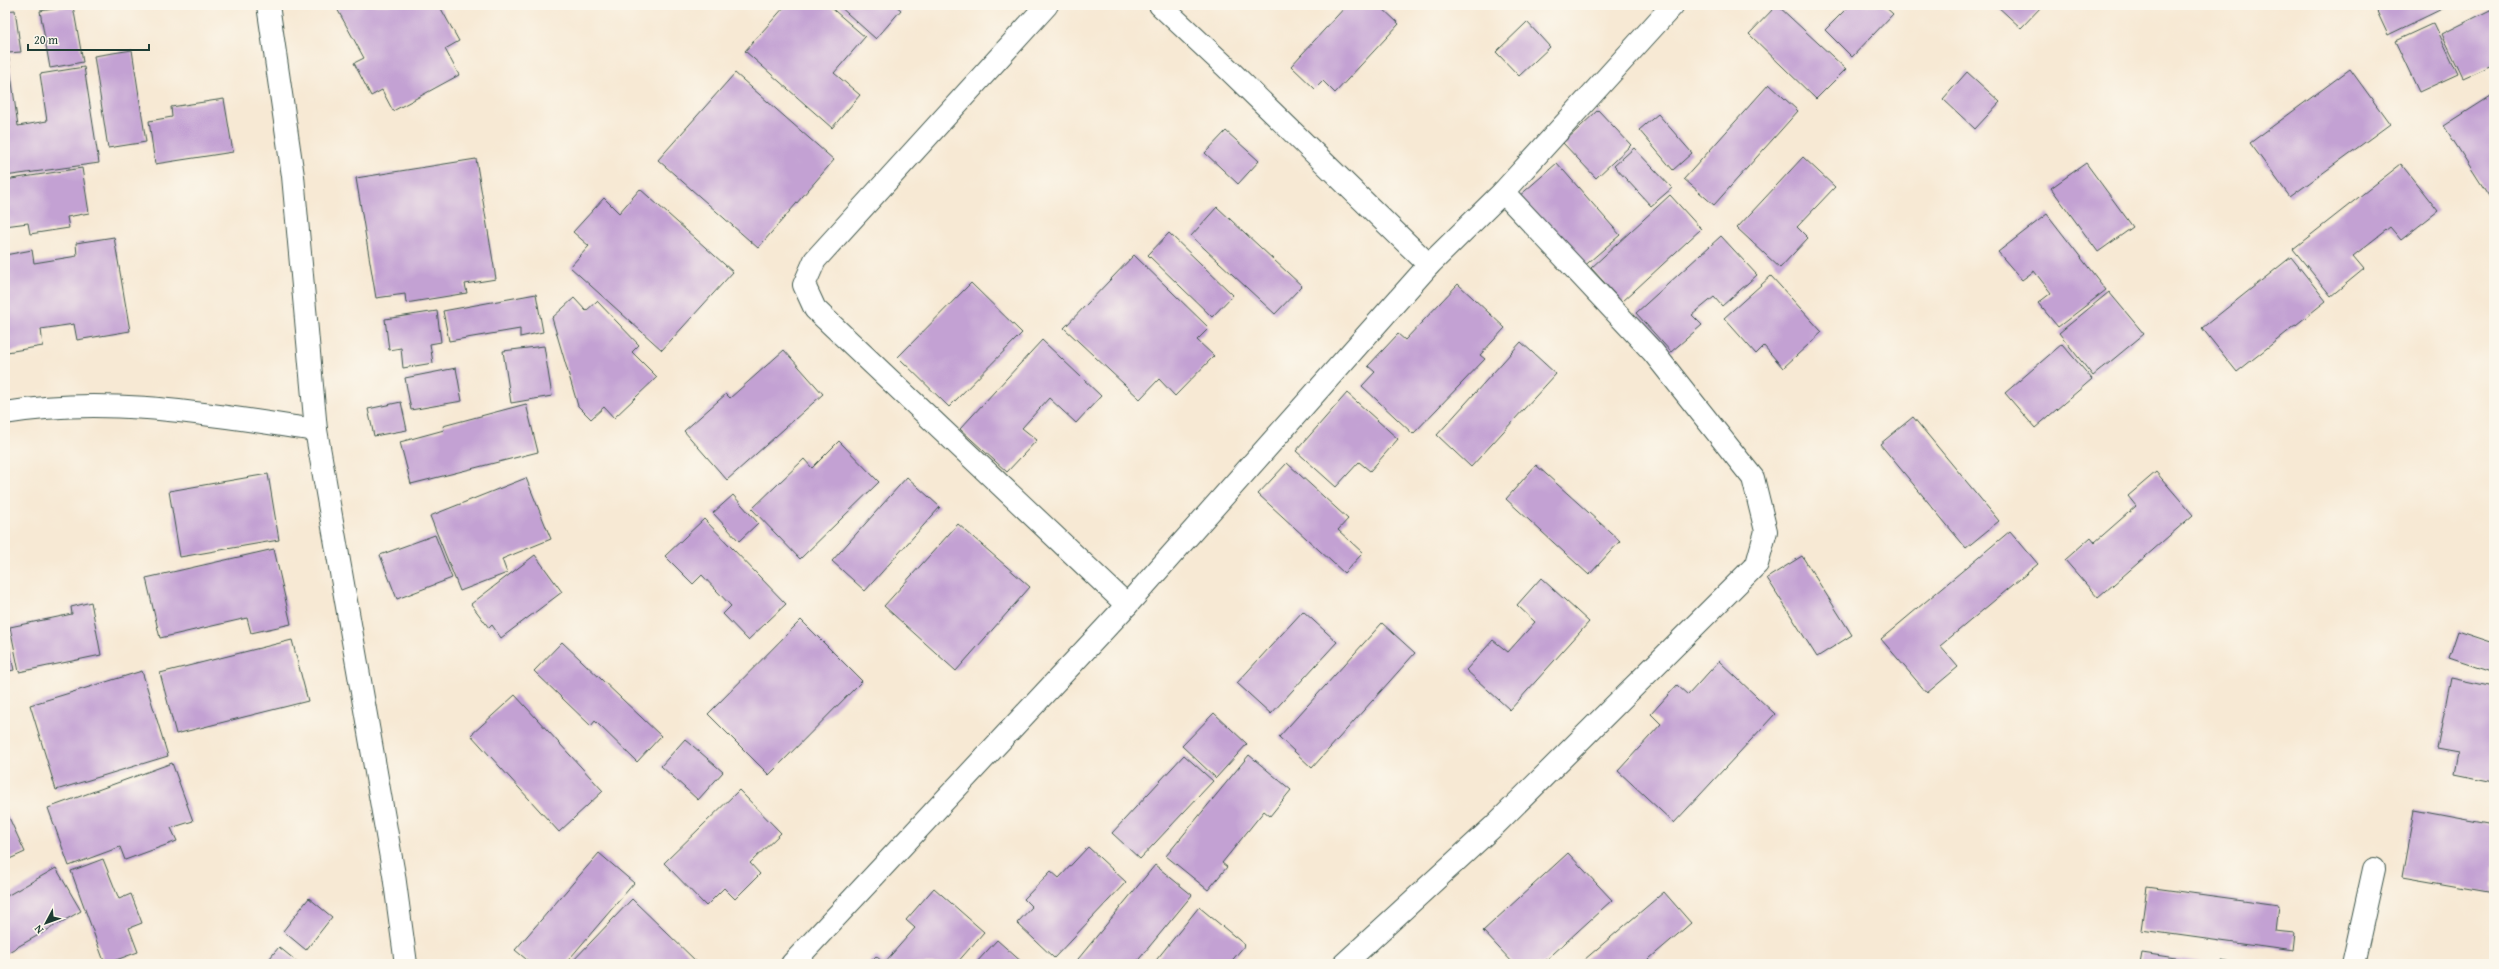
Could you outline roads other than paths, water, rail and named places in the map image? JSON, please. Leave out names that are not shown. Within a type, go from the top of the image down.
[{"type":"street","points":[[268,5],[293,176],[316,430],[394,875],[406,964]]},
{"type":"street","points":[[1047,5],[815,260],[804,285],[815,309],[1127,605]]},
{"type":"street","points":[[1160,5],[1225,66],[1429,265]]},
{"type":"street","points":[[792,964],[1127,605],[1429,265],[1502,192],[1673,5]]},
{"type":"street","points":[[1344,964],[1494,826],[1757,564],[1766,532],[1753,478],[1653,352],[1502,192]]},
{"type":"street","points":[[5,413],[35,408],[109,405],[191,411],[316,430]]},
{"type":"street","points":[[2353,964],[2374,869]]}]
